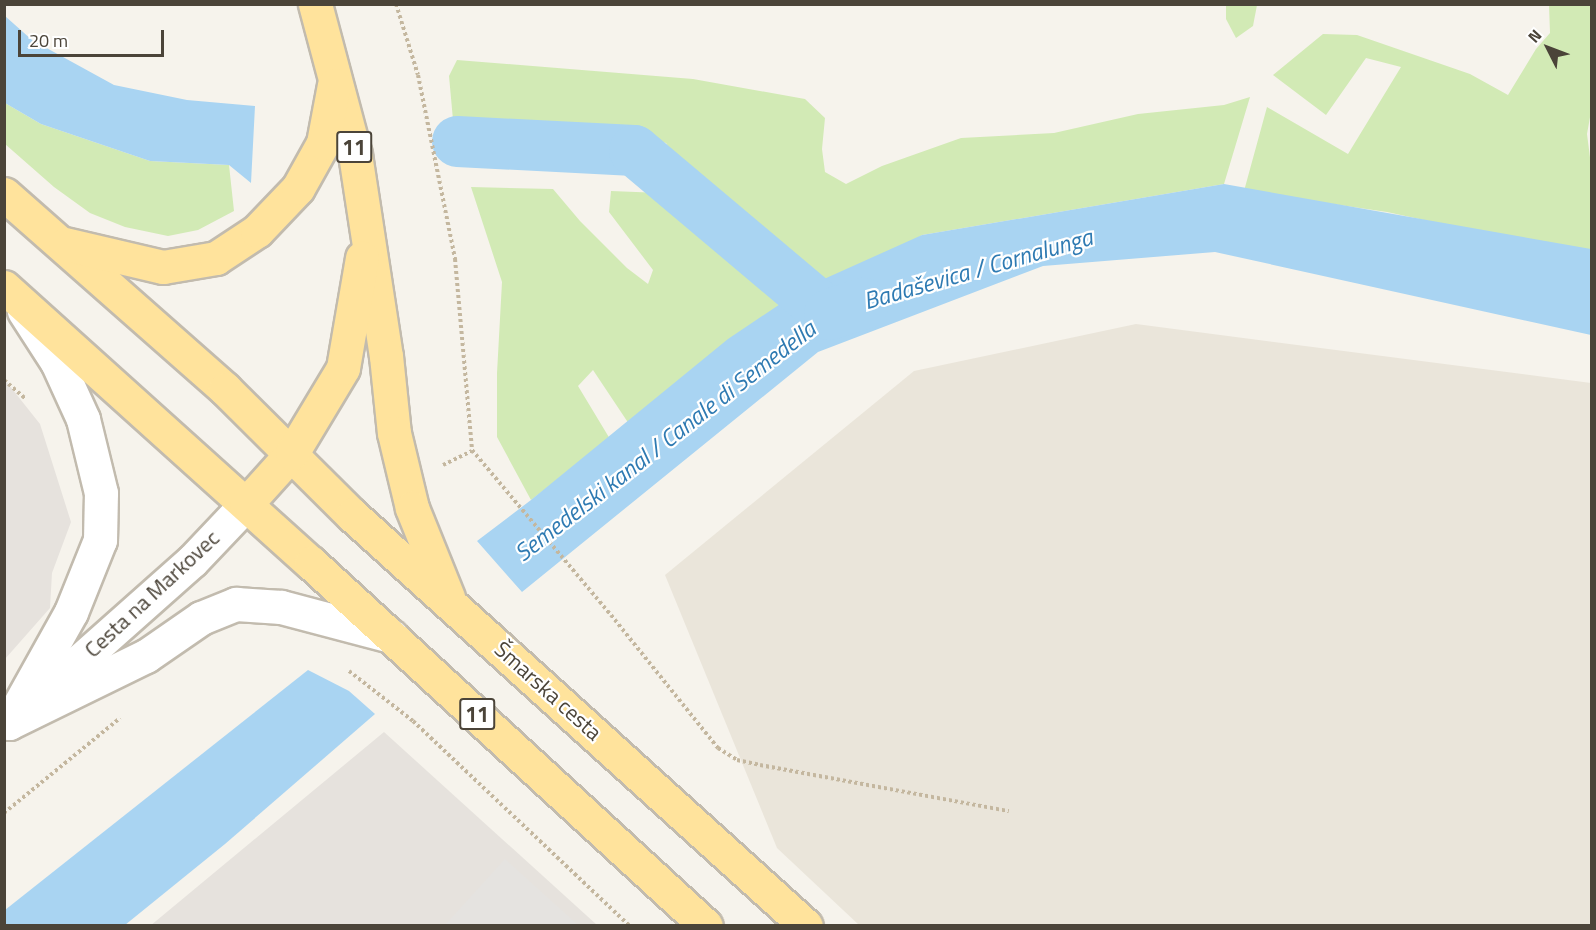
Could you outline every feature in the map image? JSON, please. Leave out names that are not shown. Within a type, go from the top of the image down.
[{"type":"main road","name":"11","points":[[292,453],[343,368],[367,222],[355,153],[315,4]]},
{"type":"main road","points":[[60,243],[163,267],[216,258],[257,231],[298,188],[323,143],[335,74]]},
{"type":"main road","name":"Šmarska cesta","points":[[4,194],[225,389],[352,515],[806,926]]},
{"type":"main road","points":[[367,222],[394,433],[412,508],[451,604]]},
{"type":"main road","name":"11","points":[[8,290],[391,636],[706,926]]},
{"type":"main road","name":"Cesta na Markovec","points":[[246,504],[292,453]]},
{"type":"street","points":[[7,725],[71,612],[80,591],[100,540],[101,493],[83,419],[57,362],[8,290]]},
{"type":"street","name":"Cesta na Markovec","points":[[7,725],[192,561],[246,504]]},
{"type":"street","points":[[7,725],[146,656],[201,618],[236,604],[281,607],[391,636]]},
{"type":"path","points":[[396,4],[418,75],[455,259],[472,450],[611,615],[717,748],[737,760],[1009,811]]},
{"type":"path","points":[[344,669],[413,721],[630,926]]},
{"type":"path","points":[[4,813],[124,715]]},
{"type":"shaded area","points":[[1136,324],[1591,383],[1591,925],[859,925],[777,848],[665,575],[914,371]]},
{"type":"shaded area","points":[[5,380],[40,424],[71,522],[52,573],[50,608],[5,659]]},
{"type":"shaded area","points":[[384,732],[597,925],[150,926]]},
{"type":"shaded area","points":[[505,859],[578,925],[445,925]]},
{"type":"green space","points":[[1226,5],[1257,5],[1253,26],[1236,38],[1226,19]]},
{"type":"green space","points":[[1549,5],[1591,5],[1592,106],[1587,134],[1592,173],[1591,256],[1387,212],[1244,191],[1267,107],[1348,154],[1401,67],[1366,58],[1326,115],[1273,75],[1323,34],[1357,35],[1470,74],[1508,95],[1536,49],[1550,33]]},
{"type":"green space","points":[[457,60],[693,79],[805,99],[825,118],[822,149],[825,172],[846,184],[882,166],[961,138],[1054,133],[1138,114],[1224,105],[1250,97],[1224,184],[922,235],[629,424],[593,370],[578,386],[610,439],[531,500],[497,437],[497,373],[502,282],[471,187],[553,189],[580,221],[627,268],[648,284],[653,270],[609,212],[611,191],[661,193],[674,178],[679,163],[666,143],[626,133],[477,127],[454,131],[449,76]]},
{"type":"green space","points":[[5,103],[41,124],[150,161],[229,165],[234,211],[198,230],[168,236],[125,227],[90,213],[54,187],[5,144]]},
{"type":"water","points":[[5,16],[32,40],[114,85],[187,100],[255,106],[251,183],[229,165],[150,161],[41,124],[5,103]]},
{"type":"water","name":"Semedelski kanal / Canale di Semedella","points":[[1224,184],[1591,249],[1591,335],[1215,252],[1043,266],[818,352],[522,592],[477,541],[531,500],[728,339],[804,288],[922,235]]},
{"type":"water","points":[[308,670],[349,691],[375,714],[225,844],[125,925],[5,925],[5,910]]},
{"type":"waterway","name":"Badaševica / Cornalunga","points":[[457,141],[634,150],[829,314],[863,303]]}]
